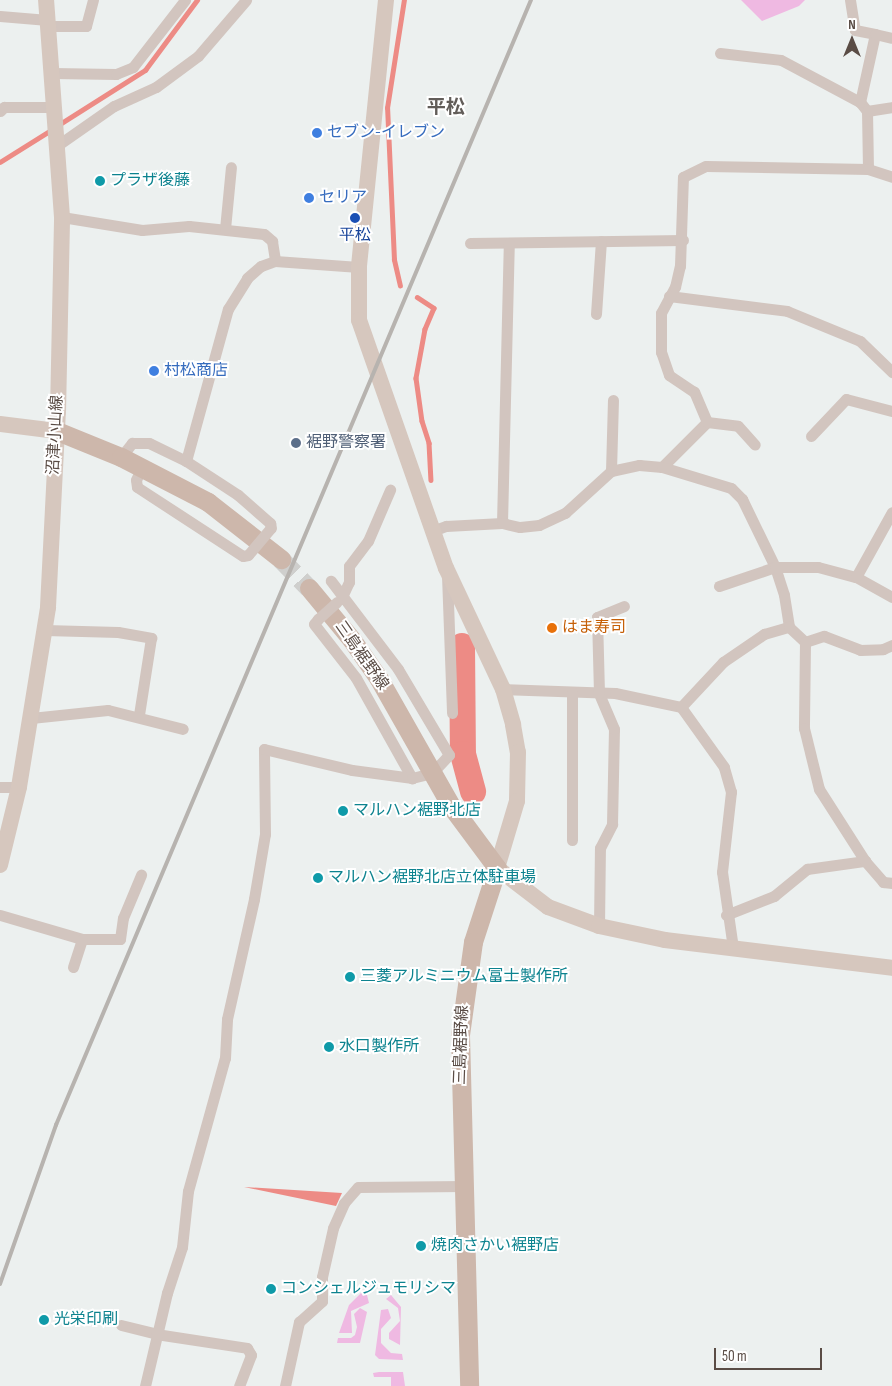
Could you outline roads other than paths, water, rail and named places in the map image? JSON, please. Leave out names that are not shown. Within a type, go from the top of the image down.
[{"type":"main road","points":[[57,432],[121,457],[208,502],[281,559]]},
{"type":"main road","name":"三島裾野線","points":[[309,588],[352,640],[379,679],[432,773],[467,830],[498,868],[478,921],[462,1011],[459,1072],[465,1186],[469,1386]]},
{"type":"street","name":"沼津小山線","points":[[0,865],[19,788],[44,630],[57,432],[62,217],[46,0]]},
{"type":"street","points":[[0,16],[86,26],[93,0]]},
{"type":"street","points":[[52,73],[116,74],[133,67],[185,0]]},
{"type":"street","points":[[58,143],[114,106],[156,87],[198,56],[246,0]]},
{"type":"street","points":[[386,0],[360,267],[359,320],[446,568],[503,689],[518,752],[519,780],[512,823],[498,868],[548,907],[599,926],[665,940],[892,968]]},
{"type":"street","points":[[850,0],[855,30],[892,38]]},
{"type":"street","points":[[868,169],[864,107],[875,34]]},
{"type":"street","points":[[720,52],[781,60],[864,107],[892,107]]},
{"type":"street","points":[[1,108],[53,109]]},
{"type":"street","points":[[707,422],[694,392],[669,375],[661,352],[661,313],[680,266],[683,240],[683,177],[706,166],[868,169],[892,177]]},
{"type":"street","points":[[225,230],[231,167]]},
{"type":"street","points":[[62,217],[142,230],[189,226],[264,234],[272,241],[275,261]]},
{"type":"street","points":[[470,243],[683,240]]},
{"type":"street","points":[[596,314],[601,241]]},
{"type":"street","points":[[502,523],[509,243]]},
{"type":"street","points":[[186,461],[233,297],[261,266],[275,261],[360,267]]},
{"type":"street","points":[[669,296],[787,311],[860,340],[892,372]]},
{"type":"street","points":[[811,436],[846,399],[892,411]]},
{"type":"street","points":[[611,471],[613,400]]},
{"type":"street","points":[[707,422],[738,426],[755,445]]},
{"type":"street","points":[[662,467],[707,422]]},
{"type":"street","points":[[0,424],[57,432]]},
{"type":"street","points":[[121,457],[132,443],[149,443],[186,461],[238,495],[270,523],[271,528],[248,555],[243,556],[137,487],[136,480],[142,467]]},
{"type":"street","points":[[432,531],[446,526],[502,523],[520,526],[553,521],[611,471],[639,465],[662,467],[731,488],[742,499],[775,567],[784,595],[789,627],[805,642],[804,728],[819,789],[865,861],[883,882],[892,882]]},
{"type":"street","points":[[390,490],[368,541],[350,566],[341,599],[314,624],[356,678],[412,778]]},
{"type":"street","points":[[856,577],[892,512]]},
{"type":"street","points":[[719,586],[775,567],[818,567],[856,577],[892,597]]},
{"type":"street","points":[[446,568],[452,713]]},
{"type":"street","points":[[331,581],[341,599],[398,669],[449,756]]},
{"type":"street","points":[[599,926],[600,848],[612,824],[614,730],[599,693],[597,617],[624,606]]},
{"type":"street","points":[[681,707],[722,662],[764,634],[789,627]]},
{"type":"street","points":[[44,630],[118,632],[151,638],[139,715]]},
{"type":"street","points":[[805,642],[824,636],[860,650],[883,650],[892,645]]},
{"type":"street","points":[[503,689],[599,693],[681,707],[724,767],[731,792],[722,872],[726,915],[733,948]]},
{"type":"street","points":[[572,692],[572,840]]},
{"type":"street","points":[[31,718],[61,716],[91,709],[139,715],[183,729]]},
{"type":"street","points":[[145,1386],[156,1334],[182,1247],[188,1192],[225,1058],[227,1019],[254,900],[264,834],[264,749],[352,770],[412,778],[432,773],[449,756],[451,744]]},
{"type":"street","points":[[0,788],[19,788]]},
{"type":"street","points":[[726,915],[774,896],[807,869],[865,861]]},
{"type":"street","points":[[0,915],[82,939],[120,939],[123,918],[141,875]]},
{"type":"street","points":[[73,967],[82,939]]},
{"type":"street","points":[[285,1386],[299,1322],[322,1301],[322,1277],[333,1228],[344,1203],[358,1187],[465,1186]]},
{"type":"street","points":[[121,1325],[156,1334],[247,1348],[251,1355],[239,1386]]},
{"type":"waterway","points":[[60,124],[145,70],[197,0]]},
{"type":"waterway","points":[[400,286],[394,260],[387,108],[404,0]]},
{"type":"waterway","points":[[0,162],[51,130]]},
{"type":"waterway","points":[[417,297],[434,308],[425,329],[416,378],[422,421],[429,443],[431,480]]},
{"type":"waterway","points":[[462,646],[463,754],[473,792]]},
{"type":"tunnel","points":[[281,559],[309,588]]},
{"type":"railway","points":[[0,1284],[56,1125],[531,0]]},
{"type":"place","name":"セブン-イレブン","points":[[317,133]]},
{"type":"place","name":"プラザ後藤","points":[[100,181]]},
{"type":"place","name":"セリア","points":[[309,198]]},
{"type":"place","name":"平松","points":[[355,218]]},
{"type":"place","name":"村松商店","points":[[154,371]]},
{"type":"place","name":"裾野警察署","points":[[296,443]]},
{"type":"place","name":"はま寿司","points":[[552,628]]},
{"type":"place","name":"マルハン裾野北店","points":[[343,811]]},
{"type":"place","name":"マルハン裾野北店立体駐車場","points":[[318,878]]},
{"type":"place","name":"三菱アルミニウム富士製作所","points":[[350,977]]},
{"type":"place","name":"水口製作所","points":[[329,1047]]},
{"type":"place","name":"焼肉さかい裾野店","points":[[421,1246]]},
{"type":"place","name":"コンシェルジュモリシマ","points":[[271,1289]]},
{"type":"place","name":"光栄印刷","points":[[44,1320]]},
{"type":"district","name":"平松","points":[[446,108]]}]
